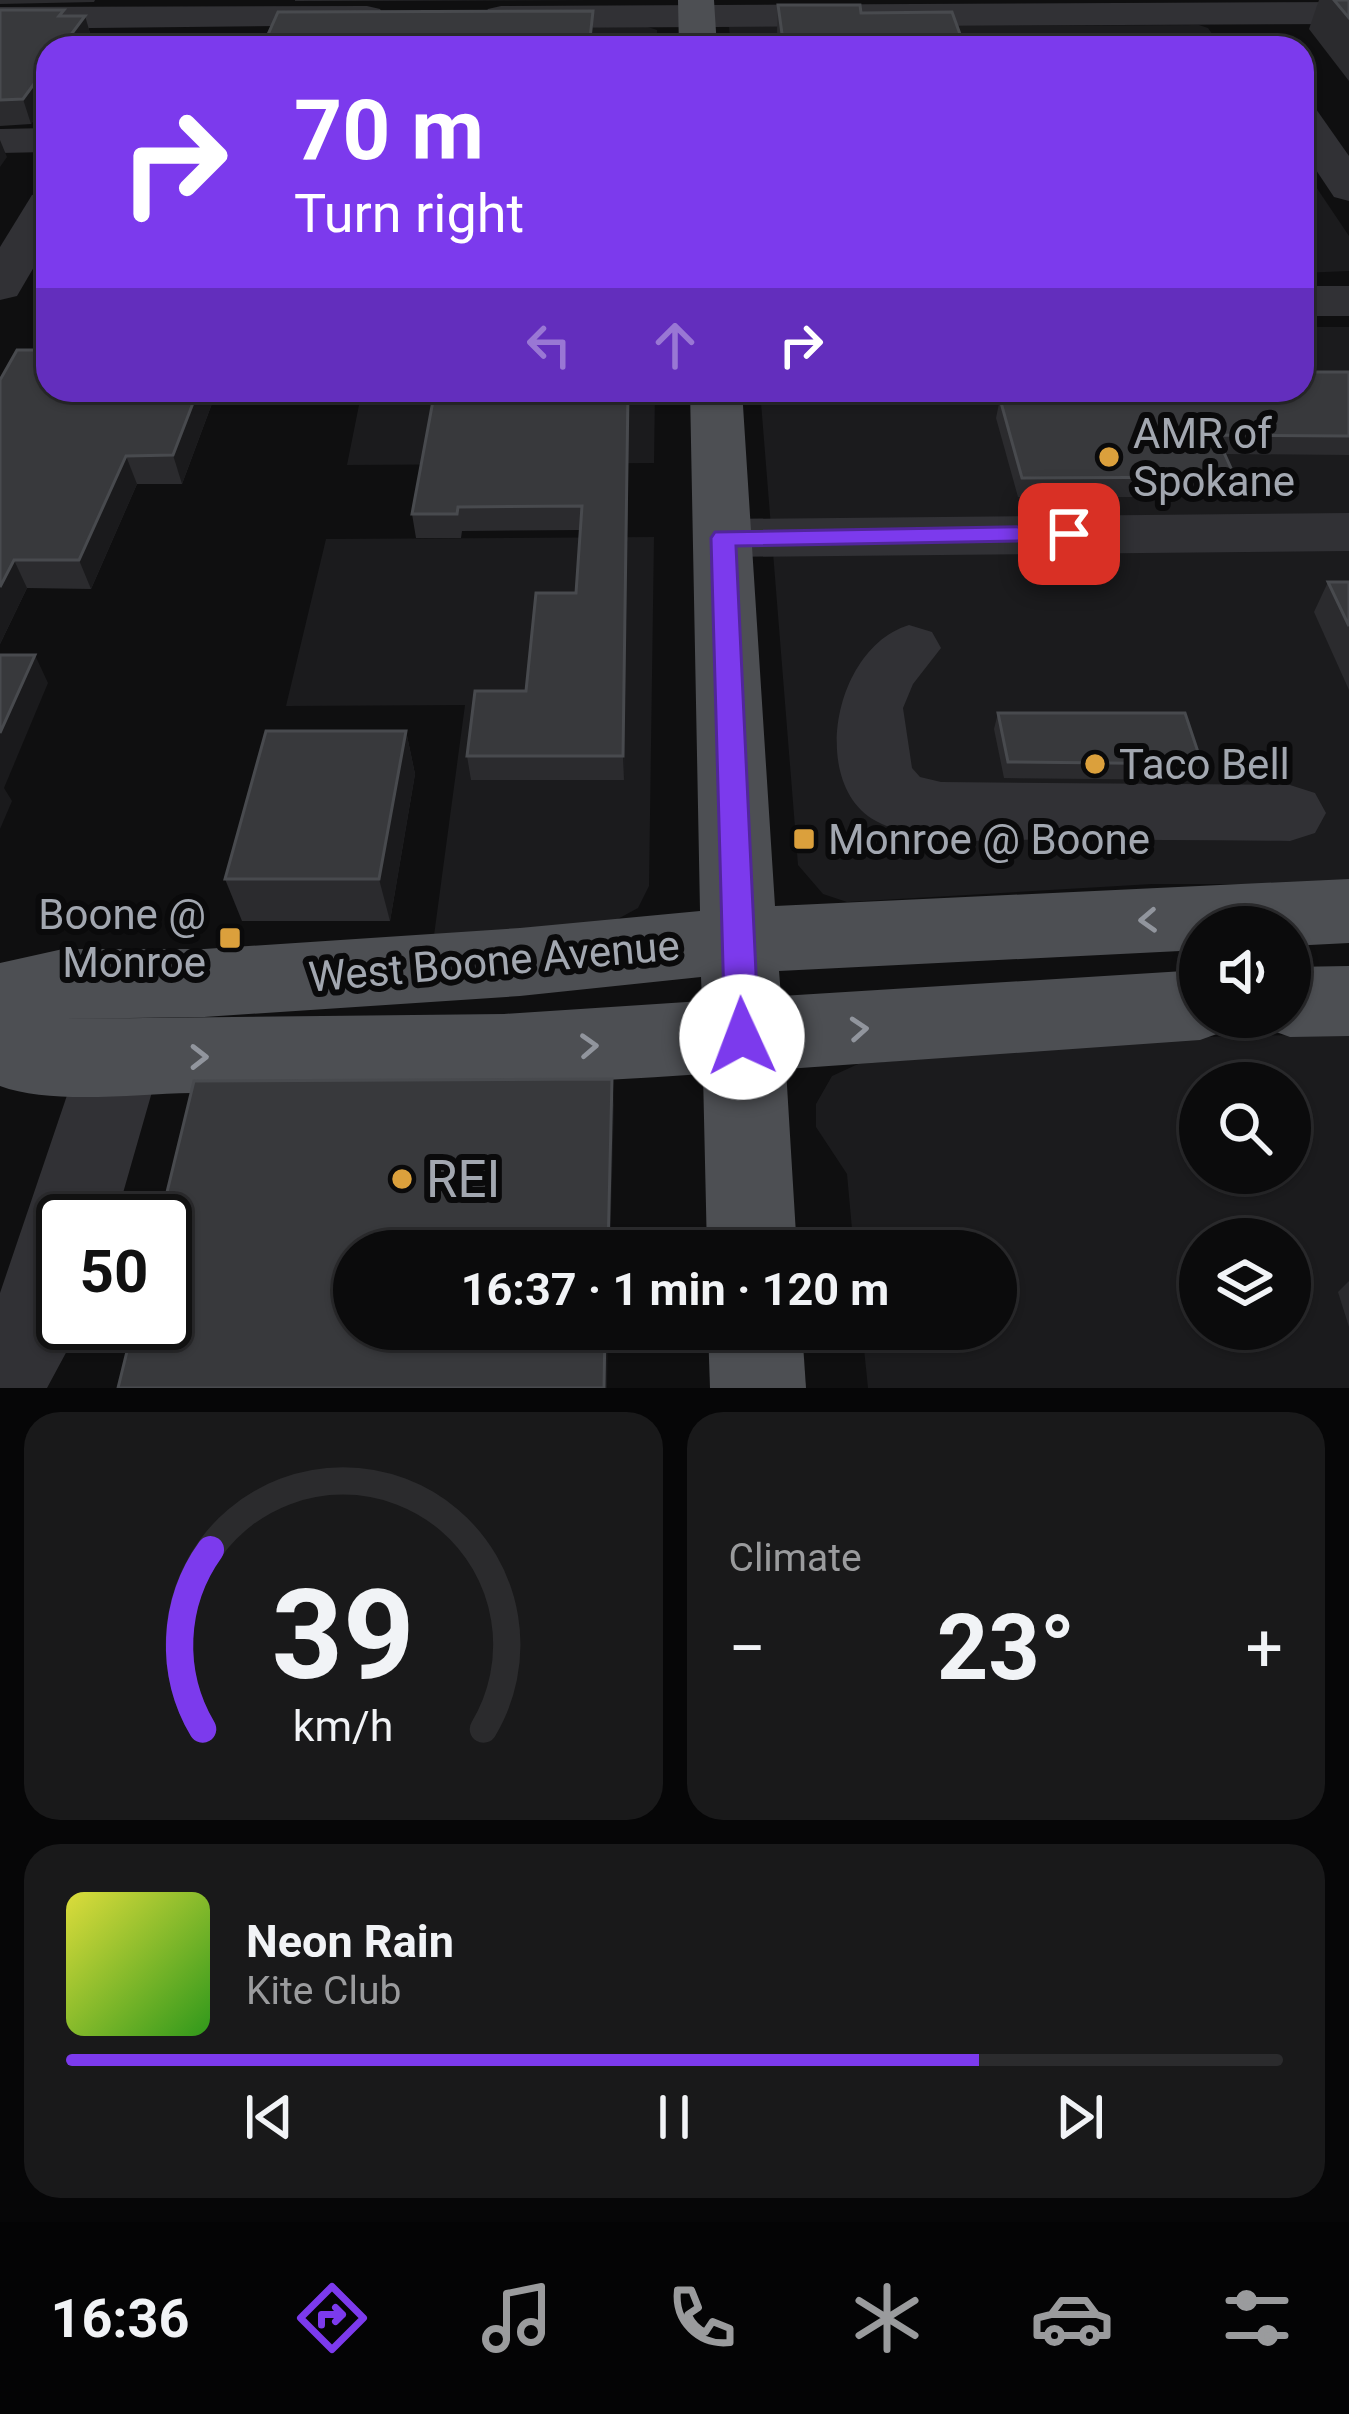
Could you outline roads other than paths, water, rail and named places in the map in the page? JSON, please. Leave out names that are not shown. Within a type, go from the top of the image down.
[{"type":"main road","points":[[717,402],[751,1230]]},
{"type":"main road","name":"West Boone Avenue","points":[[0,998],[63,983],[204,983],[739,940],[1349,911]]},
{"type":"main road","points":[[1311,1002],[1349,1001]]},
{"type":"main road","name":"West Boone Avenue","points":[[0,1046],[19,1056],[371,1055],[742,1037],[1179,1006]]},
{"type":"main road","points":[[756,1350],[758,1388]]},
{"type":"street","points":[[462,17],[962,24],[1226,7],[1349,14]]},
{"type":"street","points":[[1226,7],[1247,36]]},
{"type":"street","points":[[0,18],[156,22],[392,17]]},
{"type":"street","points":[[962,24],[997,36]]},
{"type":"street","points":[[1314,136],[1349,188]]},
{"type":"street","points":[[0,140],[36,140]]},
{"type":"street","points":[[0,286],[36,224]]},
{"type":"street","points":[[1314,301],[1349,301]]},
{"type":"street","points":[[0,308],[36,307]]},
{"type":"street","points":[[723,538],[1349,532]]},
{"type":"street","points":[[909,648],[885,673],[870,708],[878,778],[898,800],[941,810],[1290,813]]},
{"type":"street","points":[[79,1194],[122,1057]]},
{"type":"street","points":[[0,1367],[15,1355],[36,1317]]},
{"type":"place","name":"AMR of Spokane","points":[[1109,457]]},
{"type":"place","name":"Taco Bell","points":[[1095,764]]},
{"type":"place","name":"Monroe @ Boone","points":[[804,839]]},
{"type":"place","name":"Boone @ Monroe","points":[[230,938]]},
{"type":"place","name":"REI","points":[[402,1179]]}]
